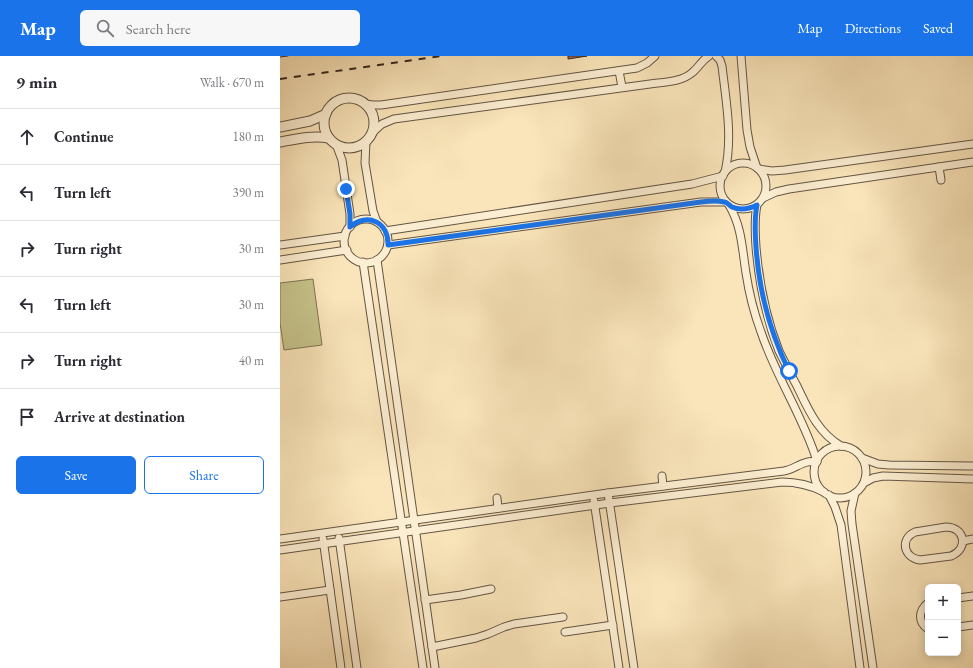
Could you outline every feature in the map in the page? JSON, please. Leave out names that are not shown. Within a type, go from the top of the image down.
[{"type":"street","points":[[655,56],[647,63],[637,68],[377,106],[365,104],[356,99],[348,98],[339,100],[332,104],[324,118],[324,127],[326,134],[331,141],[346,148],[354,148],[362,145],[372,132],[382,124],[394,119],[675,80],[691,74],[701,62],[709,56]]},
{"type":"street","points":[[716,56],[720,60],[722,66],[729,132],[724,174]]},
{"type":"street","points":[[741,56],[747,130],[750,147],[758,169],[763,174],[765,180],[766,192],[764,198]]},
{"type":"street","points":[[619,71],[622,87]]},
{"type":"street","points":[[365,104],[373,116],[374,124],[372,132]]},
{"type":"street","points":[[280,127],[310,121],[326,114]]},
{"type":"street","points":[[280,142],[320,136],[329,138]]},
{"type":"street","points":[[366,141],[365,163],[373,211],[377,222]]},
{"type":"street","points":[[336,144],[342,160],[350,214],[350,227]]},
{"type":"street","points":[[973,144],[785,170],[772,171],[758,169],[746,164],[734,165],[724,174],[721,180],[720,190],[723,198],[734,208],[746,209],[752,208],[764,198],[776,192],[789,189],[973,162]]},
{"type":"street","points":[[939,167],[941,180]]},
{"type":"street","points":[[385,231],[692,184],[724,174]]},
{"type":"street","points":[[388,245],[701,202],[714,201],[728,203]]},
{"type":"street","points":[[728,203],[739,225],[748,286],[760,332],[776,371],[803,424],[817,461]]},
{"type":"street","points":[[757,205],[755,224],[758,272],[763,300],[771,328],[784,360],[810,413],[825,434],[841,446],[853,450],[862,458],[878,464],[973,466]]},
{"type":"street","points":[[366,219],[377,222],[387,235],[388,245],[386,251],[377,260],[363,262],[357,260],[351,256],[347,250],[345,236],[350,227],[360,220],[366,219]]},
{"type":"street","points":[[280,245],[345,236]]},
{"type":"street","points":[[280,260],[347,250]]},
{"type":"street","points":[[377,260],[435,668]]},
{"type":"street","points":[[363,262],[423,668]]},
{"type":"street","points":[[841,446],[827,450],[820,456],[817,461],[815,478],[818,486],[835,506],[841,525],[860,668]]},
{"type":"street","points":[[280,550],[595,505],[782,482],[803,484],[814,487],[833,497],[842,498],[855,493],[864,483],[866,472],[862,458]]},
{"type":"street","points":[[280,539],[608,493],[784,471],[806,462],[817,461]]},
{"type":"street","points":[[662,476],[663,486]]},
{"type":"street","points":[[864,483],[873,478],[883,476],[973,479]]},
{"type":"street","points":[[608,493],[634,668]]},
{"type":"street","points":[[855,493],[852,505],[852,524],[873,668]]},
{"type":"street","points":[[594,495],[619,668]]},
{"type":"street","points":[[497,498],[498,508]]},
{"type":"street","points":[[946,527],[957,530],[963,541],[961,548],[951,556],[920,560],[911,557],[908,554],[905,545],[908,537],[915,532],[946,527]]},
{"type":"street","points":[[338,531],[358,668]]},
{"type":"street","points":[[322,533],[341,668]]},
{"type":"street","points":[[963,541],[973,539]]},
{"type":"street","points":[[425,600],[461,596],[492,589]]},
{"type":"street","points":[[280,597],[330,590]]},
{"type":"street","points":[[961,598],[973,596]]},
{"type":"street","points":[[925,605],[921,611],[920,616],[925,626]]},
{"type":"street","points":[[432,647],[476,638],[514,624],[563,617]]},
{"type":"street","points":[[565,632],[613,625]]},
{"type":"street","points":[[961,627],[973,625]]},
{"type":"shaded area","points":[[313,279],[322,345],[284,350],[280,323],[280,283]]},
{"type":"tram line","points":[[280,57],[288,56]]},
{"type":"railway","points":[[280,79],[442,56]]},
{"type":"route","points":[[346,189],[350,214],[350,227],[360,220],[366,219],[377,222],[383,227],[387,235],[388,245],[701,202],[726,202],[734,208],[740,209],[752,208],[757,205],[755,229],[758,272],[762,294],[771,328],[789,371]]}]
